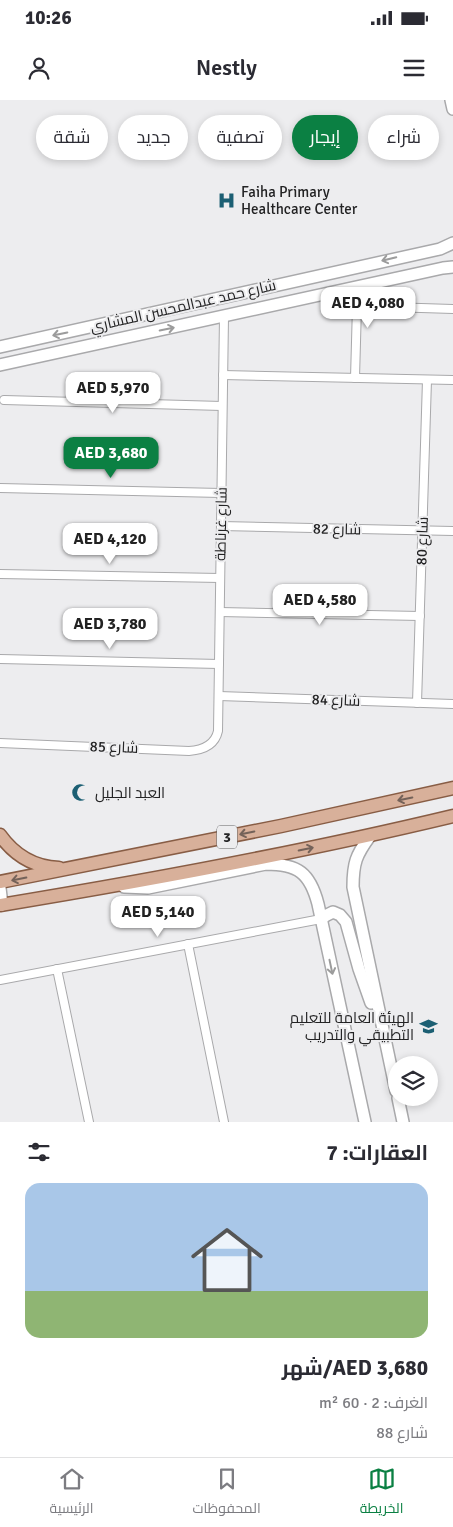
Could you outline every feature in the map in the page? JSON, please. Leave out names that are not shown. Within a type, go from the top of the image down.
[{"type":"main road","name":"3","points":[[0,882],[74,869],[453,788]]},
{"type":"main road","name":"3","points":[[1,905],[110,887],[370,836],[453,816]]},
{"type":"main road","points":[[0,835],[8,846],[22,858],[38,865],[74,869]]},
{"type":"street","points":[[451,100],[453,109]]},
{"type":"street","name":"شارع حمد عبدالمحسن المشاري","points":[[0,347],[440,249],[453,243]]},
{"type":"street","points":[[423,252],[433,254],[436,258],[434,268],[429,271]]},
{"type":"street","name":"شارع حمد عبدالمحسن المشاري","points":[[0,365],[453,267]]},
{"type":"street","points":[[348,289],[357,306],[356,378]]},
{"type":"street","points":[[357,306],[453,309]]},
{"type":"street","points":[[139,317],[136,321],[136,327],[143,334]]},
{"type":"street","name":"شارع غرناطة","points":[[218,731],[224,317]]},
{"type":"street","points":[[113,323],[120,326],[120,337],[118,340]]},
{"type":"street","points":[[223,375],[453,380]]},
{"type":"street","name":"شارع 80","points":[[417,703],[427,380]]},
{"type":"street","points":[[4,400],[222,406]]},
{"type":"street","points":[[0,488],[221,492]]},
{"type":"street","name":"شارع 82","points":[[221,526],[453,532]]},
{"type":"street","points":[[0,574],[220,578]]},
{"type":"street","points":[[220,612],[420,616]]},
{"type":"street","points":[[0,659],[219,664]]},
{"type":"street","name":"شارع 84","points":[[218,696],[453,704]]},
{"type":"street","name":"شارع 85","points":[[0,743],[198,750],[206,747],[217,737],[218,731]]},
{"type":"street","points":[[370,836],[359,851],[353,868],[353,887],[389,1056]]},
{"type":"street","points":[[110,887],[148,888],[266,864],[282,864],[293,867],[303,874],[311,884],[316,895],[365,1122]]},
{"type":"street","points":[[0,888],[1,905]]},
{"type":"street","points":[[0,980],[321,920],[327,914],[334,912],[340,915],[346,922],[359,969],[388,1052]]},
{"type":"street","points":[[188,944],[224,1122]]},
{"type":"street","points":[[57,970],[89,1122]]},
{"type":"street","points":[[400,1106],[403,1122]]},
{"type":"place","name":"Faiha Primary Healthcare Center","points":[[227,201]]},
{"type":"place","name":"العبد الجليل","points":[[81,793]]},
{"type":"place","name":"الهيئة العامة للتعليم التطبيقي والتدريب","points":[[428,1027]]}]
